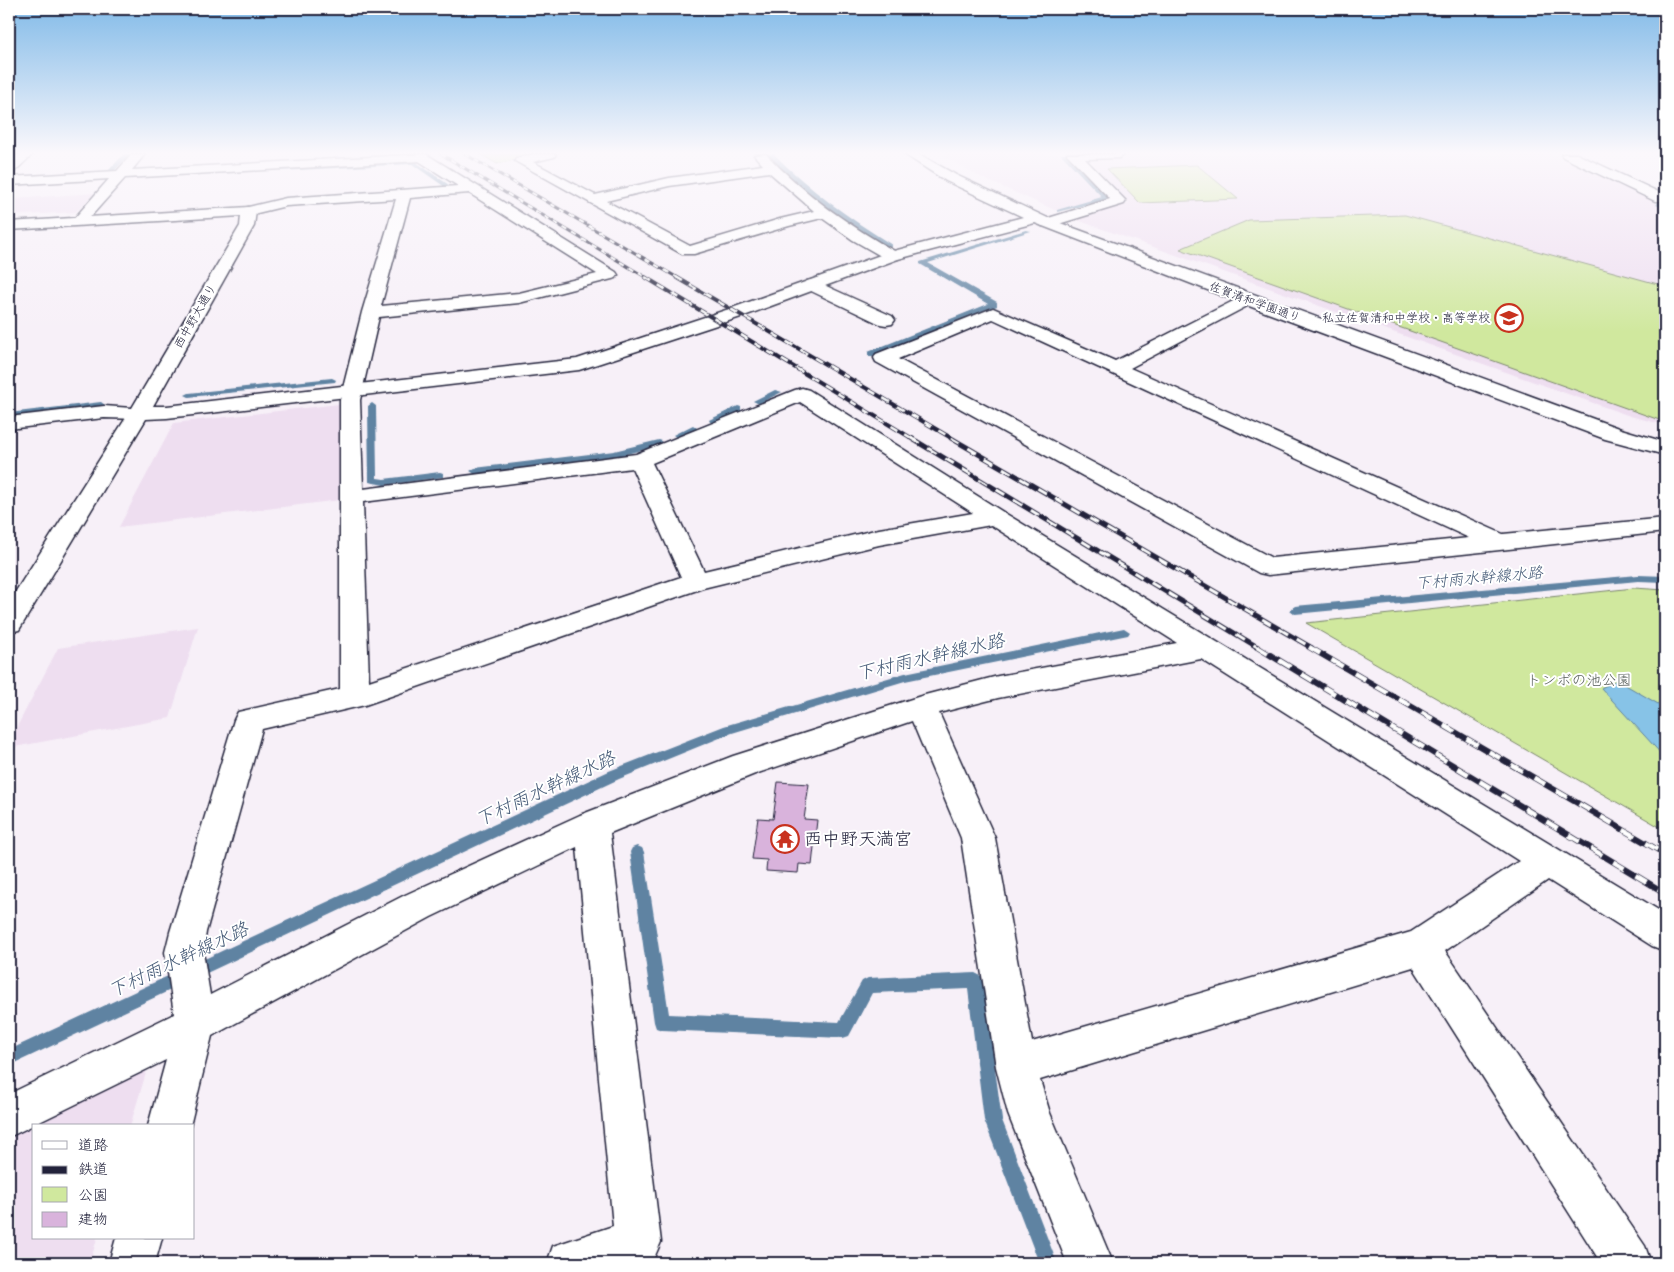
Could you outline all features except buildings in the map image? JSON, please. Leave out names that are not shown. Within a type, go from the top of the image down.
[{"type":"street","points":[[79,222],[87,213]]},
{"type":"street","points":[[9,226],[213,213]]},
{"type":"street","name":"西中野大通り","points":[[9,624],[139,413],[247,226],[249,213]]},
{"type":"street","points":[[356,697],[351,497],[351,390],[399,213]]},
{"type":"street","points":[[371,312],[519,298],[544,294],[610,274],[513,213]]},
{"type":"street","points":[[619,213],[688,250],[785,222],[823,213]]},
{"type":"street","points":[[826,213],[892,256]]},
{"type":"street","name":"佐賀清和学園通り","points":[[1028,213],[1247,299],[1614,434],[1665,449]]},
{"type":"street","points":[[9,423],[104,412],[167,412],[579,364],[738,312],[892,256],[1069,213]]},
{"type":"street","points":[[813,285],[886,320]]},
{"type":"street","points":[[1116,368],[1247,299]]},
{"type":"street","points":[[1501,543],[993,313],[883,358],[1268,567],[1501,543],[1665,525]]},
{"type":"street","points":[[351,497],[640,460],[802,394],[995,517],[1665,934]]},
{"type":"street","points":[[640,460],[696,581]]},
{"type":"street","points":[[170,1124],[195,1024],[184,952],[188,932],[249,720],[356,697],[696,581],[879,537],[995,517]]},
{"type":"street","points":[[9,1116],[195,1024],[418,906],[592,825],[744,765],[921,707],[998,687],[1206,648]]},
{"type":"street","points":[[921,707],[978,838],[1016,1067],[1029,1114],[1090,1263]]},
{"type":"street","points":[[570,1263],[638,1242],[592,825]]},
{"type":"street","points":[[1016,1067],[1421,948],[1547,861]]},
{"type":"street","points":[[1421,948],[1628,1263]]},
{"type":"street","points":[[132,1263],[138,1240]]},
{"type":"shaded area","points":[[9,213],[53,213],[9,216]]},
{"type":"shaded area","name":"私立佐賀清和中学校・高等学校","points":[[1097,213],[1665,213],[1665,425],[1630,416],[1077,220]]},
{"type":"shaded area","points":[[339,404],[340,500],[119,527],[174,423]]},
{"type":"shaded area","points":[[198,627],[170,718],[9,748],[9,742],[58,648]]},
{"type":"shaded area","points":[[149,1063],[131,1124],[32,1124],[32,1240],[96,1240],[90,1263],[9,1263],[9,1132]]},
{"type":"green space","points":[[1405,215],[1665,286],[1665,422],[1180,249],[1249,220]]},
{"type":"green space","name":"トンボの池公園","points":[[1634,588],[1665,590],[1665,830],[1306,623]]},
{"type":"water","points":[[1617,680],[1665,708],[1665,758],[1601,688]]},
{"type":"waterway","points":[[840,213],[890,246]]},
{"type":"waterway","points":[[871,354],[994,304],[922,263],[1028,231]]},
{"type":"waterway","points":[[189,395],[332,380]]},
{"type":"waterway","points":[[757,401],[778,392]]},
{"type":"waterway","points":[[9,416],[101,405]]},
{"type":"waterway","points":[[372,406],[372,480],[384,482],[440,475]]},
{"type":"waterway","points":[[713,420],[738,409]]},
{"type":"waterway","points":[[677,435],[693,428]]},
{"type":"waterway","points":[[475,471],[614,454],[659,443]]},
{"type":"waterway","name":"下村雨水幹線水路","points":[[1295,610],[1638,578],[1665,579]]},
{"type":"waterway","name":"下村雨水幹線水路","points":[[9,1058],[614,775],[728,729],[905,677],[1124,632]]},
{"type":"waterway","points":[[637,852],[662,1022],[843,1030],[868,986],[975,981],[993,1120],[1048,1263]]},
{"type":"railway","points":[[540,213],[647,278]]},
{"type":"railway","points":[[567,213],[678,278]]},
{"type":"railway","points":[[645,277],[913,439]]},
{"type":"railway","points":[[676,277],[953,439]]},
{"type":"railway","points":[[911,438],[1259,648]]},
{"type":"railway","points":[[951,438],[1312,648]]},
{"type":"railway","points":[[1257,647],[1665,893]]},
{"type":"railway","points":[[1309,647],[1665,854]]},
{"type":"place","name":"私立佐賀清和中学校・高等学校","points":[[1509,318]]},
{"type":"place","name":"西中野天満宮","points":[[785,839]]}]
